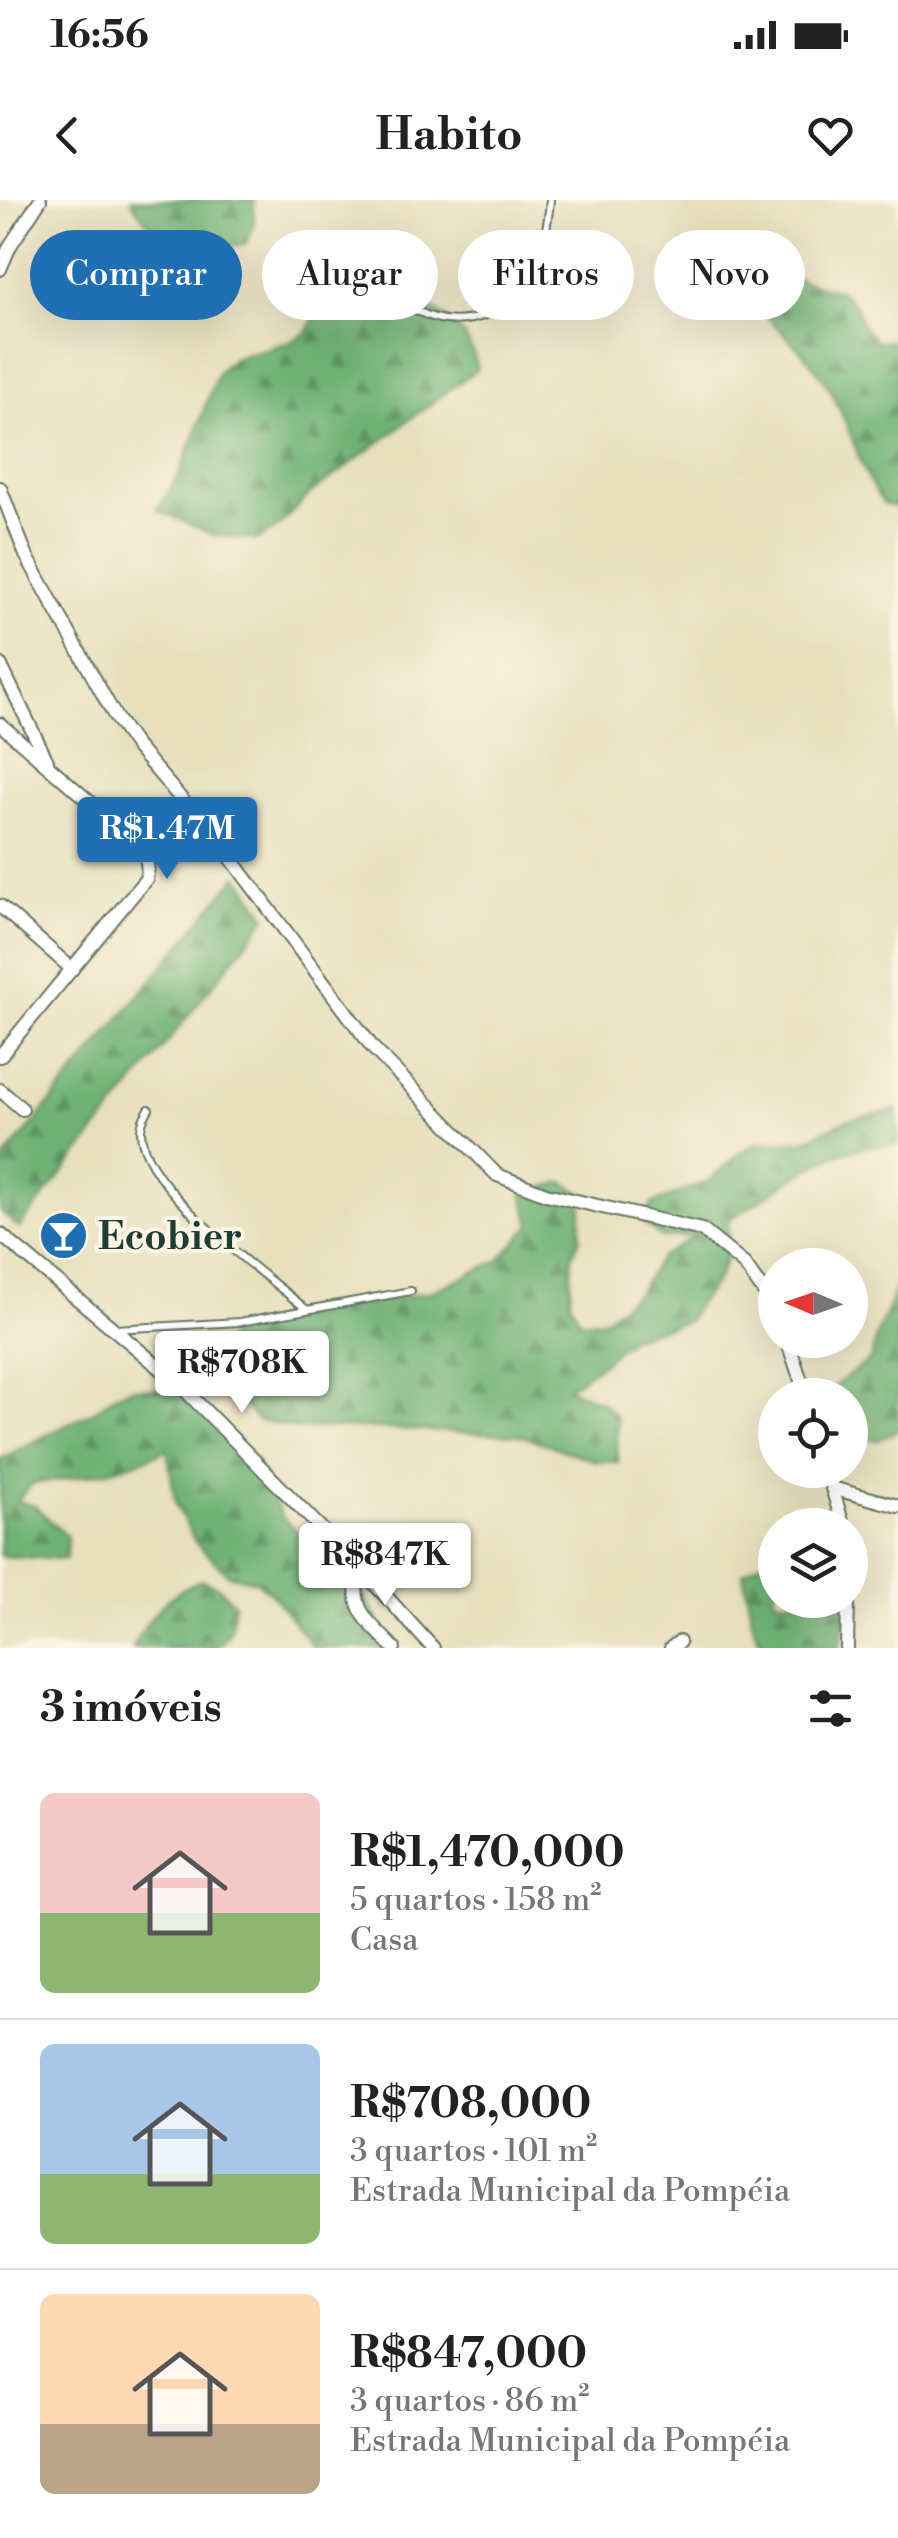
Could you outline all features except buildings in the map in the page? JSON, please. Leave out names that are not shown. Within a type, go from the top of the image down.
[{"type":"street","points":[[0,269],[40,200]]},
{"type":"street","points":[[0,488],[26,554],[116,718],[224,850],[374,1048],[496,1174],[546,1194],[702,1230],[730,1250],[758,1284]]},
{"type":"street","points":[[0,664],[50,768]]},
{"type":"street","points":[[0,724],[131,838],[147,859],[146,879],[0,1056]]},
{"type":"street","points":[[0,906],[72,970]]},
{"type":"street","points":[[0,1090],[22,1109]]},
{"type":"street","points":[[0,1234],[219,1422],[433,1648]]},
{"type":"street","points":[[832,1488],[898,1506]]},
{"type":"street","points":[[832,1488],[837,1508]]},
{"type":"street","points":[[361,1570],[354,1599],[394,1648]]},
{"type":"street","points":[[846,1648],[847,1618]]},
{"type":"lane","points":[[438,319],[457,322],[478,318],[516,296],[527,282],[547,234],[550,200]]},
{"type":"lane","points":[[149,1108],[142,1123],[143,1144],[172,1195],[307,1310]]},
{"type":"lane","points":[[113,1328],[240,1322],[411,1291]]},
{"type":"green space","points":[[131,200],[254,200],[254,226],[246,244],[242,244],[242,230],[154,230]]},
{"type":"green space","points":[[805,282],[841,291],[856,307],[862,325],[876,341],[898,342],[898,507],[884,504],[875,490],[828,386],[772,322],[805,320]]},
{"type":"green space","points":[[438,313],[460,331],[477,369],[309,495],[278,527],[258,540],[214,535],[157,510],[180,474],[218,372],[233,358],[290,342],[308,332],[312,320],[438,320]]},
{"type":"green space","points":[[238,875],[267,917],[19,1228],[0,1211],[0,1164]]},
{"type":"green space","points":[[898,1109],[898,1145],[872,1146],[828,1159],[729,1219],[721,1272],[688,1321],[631,1337],[567,1388],[602,1402],[617,1418],[618,1462],[596,1461],[519,1435],[342,1427],[298,1429],[257,1420],[204,1360],[238,1329],[433,1291],[498,1261],[531,1225],[523,1193],[564,1182],[582,1194],[580,1238],[572,1256],[570,1301],[580,1320],[602,1321],[637,1293],[661,1257],[696,1235],[662,1238],[644,1223],[652,1204],[709,1181],[740,1153],[758,1143],[803,1141],[845,1121]]},
{"type":"green space","points":[[898,1283],[898,1430],[878,1440],[868,1439],[868,1378],[845,1378],[871,1359]]},
{"type":"green space","points":[[133,1388],[177,1390],[256,1461],[282,1517],[314,1548],[357,1580],[381,1625],[388,1648],[314,1648],[272,1594],[256,1581],[228,1574],[196,1543],[176,1505],[167,1449],[119,1468],[32,1484],[17,1501],[35,1506],[67,1537],[66,1559],[0,1556],[0,1459]]},
{"type":"green space","points":[[758,1564],[758,1618],[845,1618],[839,1648],[767,1648],[758,1639],[743,1573]]},
{"type":"green space","points":[[202,1580],[220,1588],[234,1604],[230,1629],[220,1644],[214,1648],[133,1648],[161,1606]]},
{"type":"place","name":"Ecobier","points":[[63,1236]]}]
